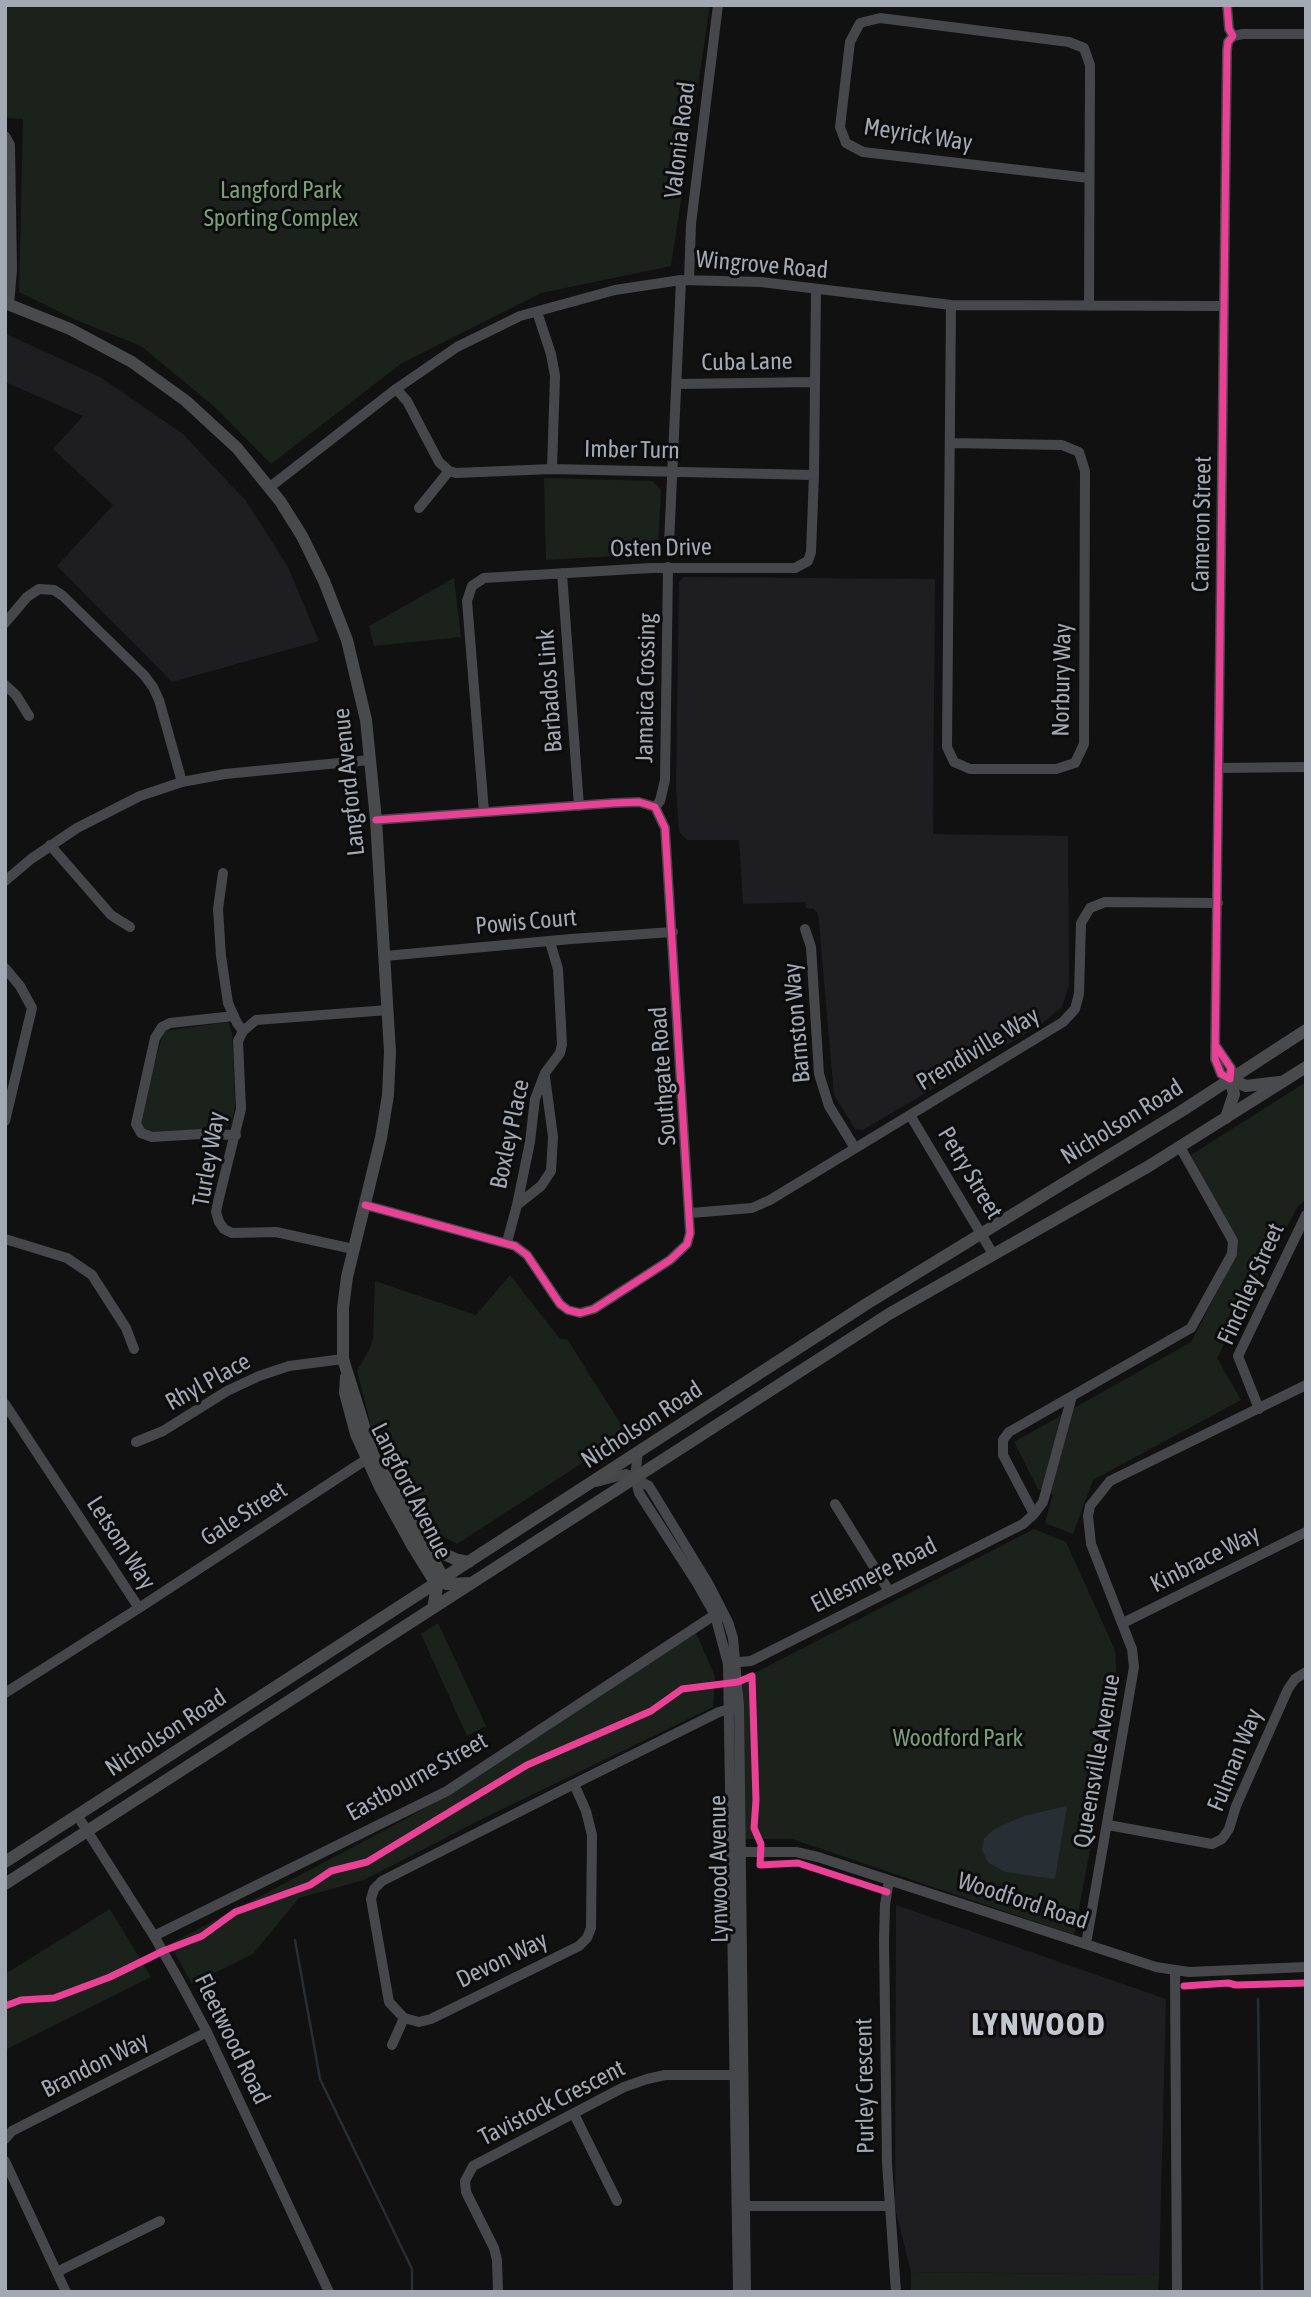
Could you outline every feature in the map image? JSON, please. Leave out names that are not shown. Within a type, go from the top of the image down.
[{"type":"main road","name":"Langford Avenue","points":[[7,304],[70,329],[132,362],[209,421],[237,448],[289,514],[316,563],[343,630],[353,659],[366,720],[376,820],[388,1010],[388,1095],[376,1163],[352,1249],[343,1308],[343,1359],[347,1403],[412,1545],[433,1578],[453,1584],[471,1583]]},
{"type":"main road","name":"Nicholson Road","points":[[5,1862],[868,1303],[1306,1030]]},
{"type":"main road","name":"Nicholson Road","points":[[5,1884],[889,1314],[1180,1147],[1306,1067]]},
{"type":"main road","points":[[1230,1079],[1246,1086],[1286,1080]]},
{"type":"main road","points":[[1226,1118],[1234,1094],[1230,1079]]},
{"type":"main road","name":"Langford Avenue","points":[[370,1457],[440,1572],[433,1608]]},
{"type":"main road","points":[[418,1536],[440,1552],[469,1562]]},
{"type":"street","name":"Valonia Road","points":[[685,280],[718,5]]},
{"type":"street","name":"Cameron Street","points":[[1227,5],[1229,29],[1233,36],[1228,42],[1227,50],[1216,1046],[1231,1068],[1230,1079]]},
{"type":"street","name":"Meyrick Way","points":[[1089,178],[863,152],[846,143],[840,127],[848,54],[850,42],[860,23],[880,18],[1069,42],[1084,48],[1090,65],[1089,306]]},
{"type":"street","points":[[1233,36],[1306,34]]},
{"type":"street","points":[[5,136],[10,145],[11,260],[7,304]]},
{"type":"street","points":[[5,275],[11,260]]},
{"type":"street","name":"Wingrove Road","points":[[270,487],[396,389],[457,347],[520,316],[615,290],[685,280],[761,282],[951,305],[1223,306]]},
{"type":"street","points":[[669,544],[685,280]]},
{"type":"street","name":"Osten Drive","points":[[484,812],[467,601],[472,586],[484,578],[668,567],[795,568],[808,561],[811,552],[814,475],[816,290]]},
{"type":"street","name":"Norbury Way","points":[[950,443],[1062,445],[1079,452],[1085,471],[1084,744],[1075,763],[1056,769],[970,769],[954,762],[947,747],[951,305]]},
{"type":"street","points":[[537,312],[551,354],[555,376],[552,469]]},
{"type":"street","name":"Cuba Lane","points":[[678,384],[815,382]]},
{"type":"street","points":[[396,389],[407,401],[439,462],[449,471],[419,508]]},
{"type":"street","name":"Imber Turn","points":[[449,471],[552,469],[814,475]]},
{"type":"street","name":"Jamaica Crossing","points":[[655,807],[660,801],[665,780],[668,567]]},
{"type":"street","name":"Barbados Link","points":[[562,573],[579,806]]},
{"type":"street","points":[[5,623],[27,597],[39,589],[54,590],[63,596],[153,687],[182,782]]},
{"type":"street","points":[[5,685],[16,695],[29,716]]},
{"type":"street","points":[[5,881],[50,845],[121,804],[182,782],[261,769],[370,760]]},
{"type":"street","points":[[1219,768],[1306,767]]},
{"type":"street","points":[[376,820],[639,802],[655,807]]},
{"type":"street","name":"Southgate Road","points":[[365,1205],[496,1242],[507,1242],[527,1255],[560,1304],[568,1310],[580,1313],[594,1309],[687,1244],[691,1213],[673,932],[665,828],[655,807]]},
{"type":"street","points":[[50,845],[111,915],[130,927]]},
{"type":"street","points":[[223,873],[218,909],[228,1003],[243,1031],[256,1020],[388,1010]]},
{"type":"street","name":"Prendiville Way","points":[[691,1213],[752,1208],[770,1200],[1063,1022],[1074,1009],[1079,994],[1081,923],[1090,908],[1105,902],[1217,903]]},
{"type":"street","name":"Barnston Way","points":[[805,929],[811,947],[819,1074],[829,1106],[855,1149]]},
{"type":"street","name":"Powis Court","points":[[384,957],[673,932]]},
{"type":"street","name":"Boxley Place","points":[[507,1242],[530,1142],[535,1099],[545,1073],[560,1053],[562,1045],[558,969],[550,942]]},
{"type":"street","points":[[5,968],[20,986],[32,1008],[5,1121]]},
{"type":"street","points":[[234,1016],[170,1023],[162,1027],[155,1038],[136,1124],[141,1133],[152,1137],[236,1135]]},
{"type":"street","name":"Turley Way","points":[[243,1031],[239,1041],[241,1109],[216,1212],[225,1229],[240,1234],[276,1232],[352,1249]]},
{"type":"street","name":"Boxley Place","points":[[517,1205],[541,1186],[551,1171],[554,1137],[545,1073]]},
{"type":"street","name":"Petry Street","points":[[911,1115],[993,1254]]},
{"type":"street","points":[[1072,1396],[1043,1502],[1034,1514],[1003,1455],[1003,1440],[1009,1432],[1072,1396],[1191,1328],[1198,1320],[1232,1254],[1233,1241],[1180,1147]]},
{"type":"street","name":"Finchley Street","points":[[1259,1409],[1238,1356],[1306,1215]]},
{"type":"street","points":[[5,1239],[67,1258],[92,1275],[126,1328],[134,1349]]},
{"type":"street","name":"Rhyl Place","points":[[136,1443],[163,1431],[227,1391],[259,1376],[289,1366],[343,1359]]},
{"type":"street","name":"Queensville Avenue","points":[[1086,1944],[1135,1667],[1132,1650],[1091,1544],[1088,1516],[1095,1498],[1110,1481],[1306,1385]]},
{"type":"street","name":"Letsom Way","points":[[5,1404],[139,1608],[5,1693]]},
{"type":"street","points":[[589,1484],[626,1474],[635,1477],[638,1452]]},
{"type":"street","name":"Gale Street","points":[[139,1608],[370,1457]]},
{"type":"street","name":"Lynwood Avenue","points":[[635,1477],[649,1486],[733,1638],[741,2206],[746,2292]]},
{"type":"street","points":[[835,1504],[889,1591]]},
{"type":"street","name":"Ellesmere Road","points":[[733,1663],[751,1661],[1023,1524],[1034,1514]]},
{"type":"street","name":"Kinbrace Way","points":[[1122,1623],[1306,1532]]},
{"type":"street","name":"Eastbourne Street","points":[[154,1936],[447,1790],[719,1613]]},
{"type":"street","name":"Fulman Way","points":[[1108,1825],[1212,1844],[1222,1839],[1229,1829],[1241,1794],[1288,1689],[1295,1679],[1306,1672]]},
{"type":"street","points":[[392,2045],[404,2018],[388,2002],[371,1899],[374,1889],[382,1881],[574,1783],[735,1707]]},
{"type":"street","name":"Devon Way","points":[[404,2018],[419,2022],[431,2019],[579,1946],[587,1938],[591,1928],[592,1835],[586,1811],[574,1783]]},
{"type":"street","name":"Fleetwood Road","points":[[77,1815],[154,1936],[207,2032],[329,2292]]},
{"type":"street","name":"Woodford Road","points":[[736,1852],[796,1852],[818,1857],[1175,1971],[1305,1968]]},
{"type":"street","name":"Purley Crescent","points":[[890,1880],[885,1905],[884,1940],[887,2163],[896,2292]]},
{"type":"street","points":[[1175,1971],[1177,2292]]},
{"type":"street","name":"Brandon Way","points":[[5,2139],[12,2131],[207,2032]]},
{"type":"street","name":"Tavistock Crescent","points":[[498,2292],[494,2248],[466,2192],[465,2181],[473,2166],[624,2087],[647,2079],[665,2075],[739,2075]]},
{"type":"street","points":[[574,2114],[617,2201]]},
{"type":"street","points":[[5,2161],[66,2292]]},
{"type":"street","points":[[741,2206],[889,2206]]},
{"type":"street","name":"Lynwood Avenue","points":[[738,2292],[741,2206]]},
{"type":"street","points":[[57,2272],[160,2221]]},
{"type":"shaded area","points":[[6,334],[100,377],[183,434],[246,501],[288,567],[319,641],[172,682],[57,566],[113,505],[53,449],[83,416],[5,382]]},
{"type":"shaded area","points":[[684,577],[935,579],[933,834],[1068,836],[1069,985],[1062,1007],[1040,1025],[863,1130],[855,1129],[834,1095],[818,913],[806,908],[805,902],[743,904],[739,840],[687,840],[679,831],[676,786],[679,582]]},
{"type":"shaded area","points":[[1067,1806],[1055,1879],[1005,1872],[988,1862],[982,1850],[984,1839],[994,1829],[1024,1816]]},
{"type":"shaded area","points":[[896,1905],[1166,1999],[1159,2275],[911,2272],[895,2208]]},
{"type":"green space","name":"Langford Park Sporting Complex","points":[[5,5],[710,5],[671,266],[541,293],[402,363],[271,464],[216,408],[141,346],[76,320],[19,292],[23,119],[5,118]]},
{"type":"green space","points":[[544,478],[653,481],[661,490],[658,546],[650,554],[546,560]]},
{"type":"green space","points":[[454,578],[461,637],[374,646],[369,626]]},
{"type":"green space","points":[[227,1022],[232,1033],[235,1104],[232,1123],[213,1131],[149,1134],[139,1126],[164,1031]]},
{"type":"green space","points":[[1306,1082],[1306,1200],[1298,1206],[1217,1358],[1241,1400],[1093,1480],[1073,1534],[1045,1523],[1053,1494],[1038,1489],[1014,1442],[1191,1342],[1239,1250],[1191,1155]]},
{"type":"green space","points":[[510,1275],[560,1339],[567,1339],[627,1434],[457,1544],[430,1529],[414,1510],[391,1457],[371,1426],[357,1371],[373,1338],[375,1281],[476,1315]]},
{"type":"green space","name":"Woodford Park","points":[[1034,1529],[1066,1542],[1115,1650],[1118,1701],[1074,1935],[792,1839],[743,1839],[740,1794],[743,1679]]},
{"type":"green space","points":[[438,1623],[486,1726],[467,1736],[421,1634]]},
{"type":"green space","points":[[695,1631],[715,1676],[713,1707],[482,1819],[364,1880],[299,1898],[253,1954],[192,1984],[170,1944],[404,1820],[481,1775]]},
{"type":"green space","points":[[110,1909],[151,1977],[5,2050],[5,1974]]},
{"type":"green space","points":[[911,2272],[1159,2275],[1158,2292],[911,2292]]},
{"type":"waterway","points":[[295,1940],[320,2079],[412,2269],[412,2292]]},
{"type":"waterway","points":[[1258,1999],[1262,2292]]},
{"type":"cycle path","points":[[1216,1046],[1231,1068],[1230,1079],[1221,1074],[1215,1059],[1227,50],[1228,42],[1233,36],[1229,29],[1227,5]]},
{"type":"cycle path","points":[[365,1205],[515,1246],[527,1255],[560,1304],[568,1310],[580,1313],[594,1309],[670,1260],[687,1244],[690,1233],[665,828],[655,807],[639,802],[614,803],[376,820]]},
{"type":"cycle path","points":[[5,2006],[21,2000],[54,1998],[110,1977],[163,1951],[202,1936],[235,1912],[310,1885],[331,1871],[367,1862],[527,1765],[651,1711],[682,1689],[738,1682],[752,1676],[756,1800],[754,1828],[761,1844],[760,1865],[798,1863],[887,1892]]},
{"type":"cycle path","points":[[1184,1986],[1306,1983]]},
{"type":"district","name":"LYNWOOD","points":[[1039,2025]]}]
